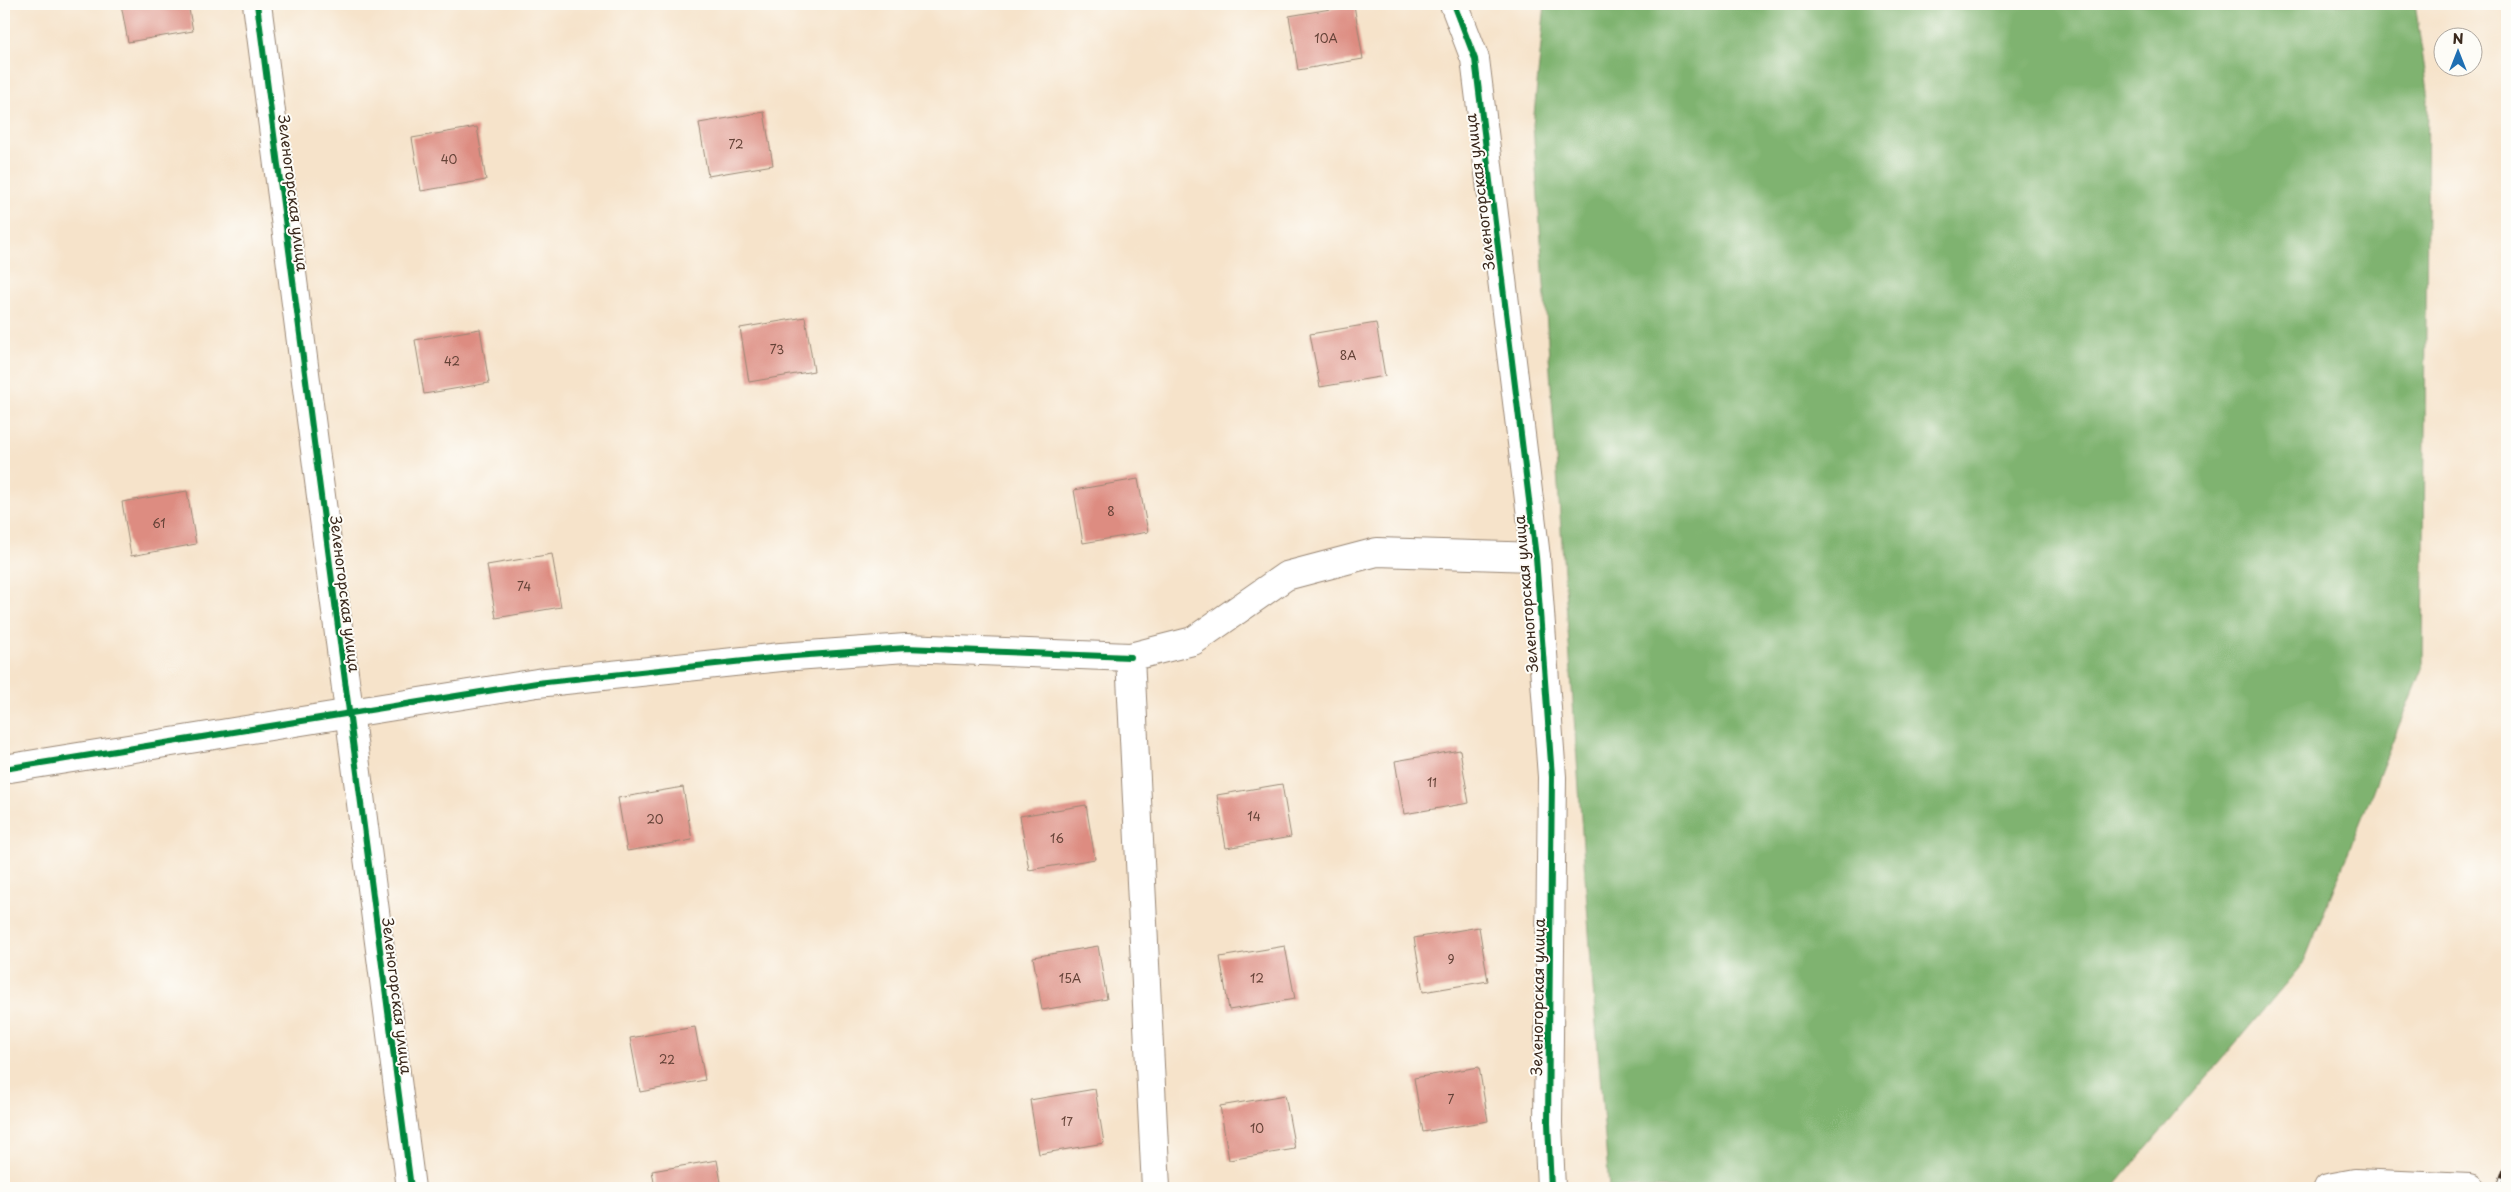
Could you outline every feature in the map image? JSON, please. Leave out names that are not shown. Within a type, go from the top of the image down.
[{"type":"street","name":"Зеленогорская улица","points":[[257,4],[411,1188]]},
{"type":"street","name":"Зеленогорская улица","points":[[1454,4],[1476,59],[1536,557],[1552,777],[1548,1123],[1551,1188]]},
{"type":"street","points":[[4,769],[537,683],[781,657],[906,648],[1130,657],[1193,641],[1286,576],[1377,552],[1536,557]]},
{"type":"street","points":[[1130,657],[1156,1188]]},
{"type":"street","points":[[2328,1188],[2355,1183],[2470,1188]]},
{"type":"green space","points":[[1545,4],[2415,4],[2428,91],[2423,666],[2304,962],[2113,1188],[1609,1188],[1591,962],[1533,125]]},
{"type":"building","points":[[121,4],[188,4],[193,31],[128,42]]},
{"type":"building","points":[[1354,5],[1363,59],[1298,70],[1289,16]]},
{"type":"building","points":[[764,112],[773,165],[708,176],[699,123]]},
{"type":"building","points":[[477,127],[486,180],[421,191],[412,138]]},
{"type":"building","points":[[805,317],[814,371],[749,382],[740,328]]},
{"type":"building","points":[[1376,323],[1385,376],[1320,387],[1310,334]]},
{"type":"building","points":[[480,329],[489,383],[424,394],[415,340]]},
{"type":"building","points":[[1138,479],[1148,532],[1083,543],[1074,490]]},
{"type":"building","points":[[187,491],[196,544],[131,556],[122,502]]},
{"type":"building","points":[[552,554],[561,607],[496,618],[487,565]]},
{"type":"building","points":[[1460,750],[1469,803],[1404,814],[1395,761]]},
{"type":"building","points":[[1282,784],[1291,837],[1226,848],[1217,795]]},
{"type":"building","points":[[683,787],[692,840],[627,851],[618,798]]},
{"type":"building","points":[[1086,805],[1095,859],[1029,870],[1020,816]]},
{"type":"building","points":[[1479,927],[1488,981],[1423,992],[1414,938]]},
{"type":"building","points":[[1098,946],[1107,999],[1042,1010],[1033,957]]},
{"type":"building","points":[[1285,946],[1295,999],[1229,1010],[1220,957]]},
{"type":"building","points":[[695,1027],[705,1080],[640,1092],[630,1038]]},
{"type":"building","points":[[1479,1067],[1488,1121],[1423,1132],[1414,1078]]},
{"type":"building","points":[[1095,1089],[1104,1143],[1039,1154],[1030,1100]]},
{"type":"building","points":[[1285,1095],[1295,1149],[1229,1160],[1220,1106]]},
{"type":"building","points":[[717,1160],[722,1188],[655,1188],[652,1171]]},
{"type":"railway","points":[[2499,1188],[2507,1163]]},
{"type":"cycle path","points":[[257,4],[411,1188]]},
{"type":"cycle path","points":[[1454,4],[1475,59],[1536,557],[1552,777],[1548,1123],[1551,1188]]},
{"type":"cycle path","points":[[4,769],[537,683],[781,657],[906,648],[1130,657]]}]
